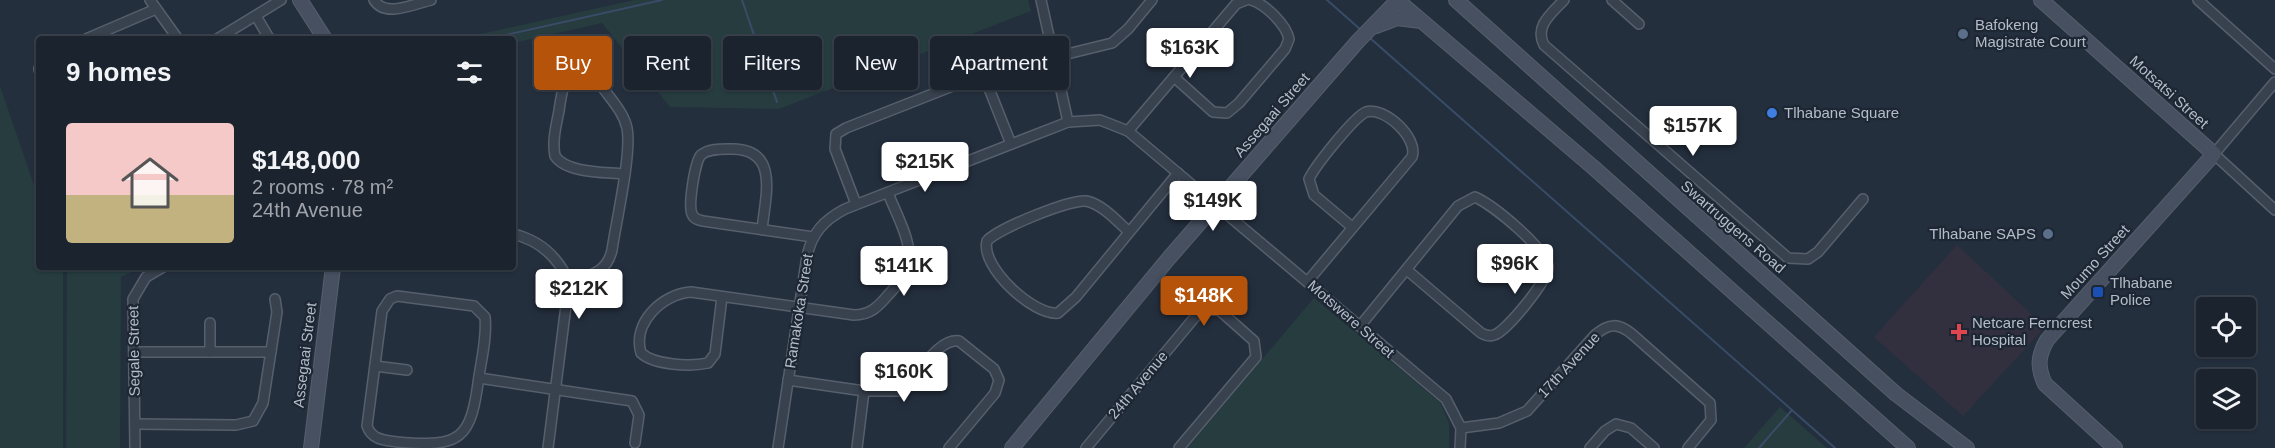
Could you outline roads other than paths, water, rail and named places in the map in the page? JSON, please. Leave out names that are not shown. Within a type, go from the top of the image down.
[{"type":"street","points":[[222,36],[281,0]]},
{"type":"street","points":[[300,0],[323,36]]},
{"type":"street","points":[[374,0],[378,6],[386,9],[431,0]]},
{"type":"street","points":[[1041,0],[1050,36]]},
{"type":"street","points":[[1069,54],[1112,43],[1121,37],[1152,0]]},
{"type":"street","points":[[1128,131],[1236,4],[1246,0]]},
{"type":"street","points":[[1174,77],[1213,112],[1227,112],[1239,103],[1285,49],[1289,39],[1285,27],[1261,5],[1251,0]]},
{"type":"street","points":[[1398,0],[1611,183],[1908,448]]},
{"type":"street","name":"Assegaai Street","points":[[1012,448],[1078,365],[1370,29],[1398,0]]},
{"type":"street","name":"Swartruggens Road","points":[[1456,0],[1896,394],[1967,448]]},
{"type":"street","points":[[1564,0],[1540,30],[1540,37],[1544,45],[1788,258],[1808,259],[1818,252],[1863,199]]},
{"type":"street","points":[[1612,0],[1639,24]]},
{"type":"street","name":"Motsatsi Street","points":[[2041,0],[2275,210]]},
{"type":"street","points":[[2198,0],[2275,69]]},
{"type":"street","points":[[92,36],[153,4],[176,36]]},
{"type":"street","points":[[256,16],[268,36]]},
{"type":"street","points":[[1370,29],[1382,22],[1408,17],[1430,26]]},
{"type":"street","points":[[569,282],[597,273],[610,258],[623,174],[627,130],[624,119],[591,74],[579,70],[572,72],[564,79],[554,141],[555,156],[565,164],[579,168],[623,174]]},
{"type":"street","points":[[856,204],[835,149],[836,134],[968,80],[981,79],[988,86],[1011,144]]},
{"type":"street","points":[[2214,154],[2275,82]]},
{"type":"street","points":[[1062,90],[1068,122]]},
{"type":"street","points":[[1308,281],[1409,162],[1414,151],[1408,134],[1380,112],[1368,112],[1358,118],[1309,179],[1314,195],[1352,227]]},
{"type":"street","name":"Ramakoka Street","points":[[778,448],[807,256],[813,237],[834,215],[856,204],[1068,122],[1101,120],[1128,131],[1216,205]]},
{"type":"street","points":[[762,230],[766,178],[759,158],[746,149],[726,149],[703,153],[698,160],[691,198],[693,217],[703,222],[813,237]]},
{"type":"street","name":"Moumo Street","points":[[2115,448],[2045,384],[2040,372],[2040,351],[2047,340],[2214,154]]},
{"type":"street","points":[[1128,231],[1095,204],[1081,201],[997,233],[987,241],[986,253],[992,267],[1027,301],[1045,312],[1058,313],[1076,297],[1178,173]]},
{"type":"street","points":[[723,297],[715,354],[708,363],[669,362],[648,358],[641,353],[639,343],[644,324],[661,304],[682,292],[723,297],[799,308],[862,315],[877,308],[903,277],[909,264],[908,249],[888,193]]},
{"type":"street","points":[[1360,326],[1458,206],[1475,197],[1491,206],[1538,248],[1548,267],[1547,277],[1534,294],[1500,332],[1489,336],[1480,333],[1407,270]]},
{"type":"street","name":"Motswere Street","points":[[1216,205],[1446,399],[1461,428]]},
{"type":"street","points":[[516,235],[532,240],[545,248],[557,261],[569,282],[548,448]]},
{"type":"street","name":"Segale Street","points":[[135,448],[133,299],[146,277],[158,270]]},
{"type":"street","name":"Assegaai Street","points":[[311,448],[333,270]]},
{"type":"street","points":[[406,296],[474,306],[481,311],[486,324],[479,378],[473,416],[463,432],[442,445],[378,439],[370,432],[368,419],[384,304],[390,299],[406,296]]},
{"type":"street","points":[[135,424],[236,425],[253,421],[263,403],[277,312],[275,299]]},
{"type":"street","name":"24th Avenue","points":[[1086,448],[1196,317],[1206,310],[1219,310],[1254,341],[1256,357],[1179,448]]},
{"type":"street","points":[[210,322],[210,352]]},
{"type":"street","name":"17th Avenue","points":[[1461,428],[1499,423],[1527,411],[1595,335],[1605,327],[1613,325],[1623,327],[1632,334],[1710,403],[1711,420],[1688,448]]},
{"type":"street","points":[[788,380],[864,391],[898,391],[920,371],[941,345],[952,340],[966,345],[994,369],[999,384],[995,393],[949,448]]},
{"type":"street","points":[[134,352],[271,352]]},
{"type":"street","points":[[375,366],[407,370]]},
{"type":"street","points":[[479,378],[632,401],[639,416],[635,443]]},
{"type":"street","points":[[858,448],[864,391]]},
{"type":"street","points":[[1590,448],[1605,431],[1616,424],[1630,428],[1654,448]]},
{"type":"street","points":[[1460,448],[1461,428]]},
{"type":"waterway","points":[[501,36],[662,0]]},
{"type":"waterway","points":[[742,0],[777,102]]},
{"type":"waterway","points":[[1327,0],[1361,30]]},
{"type":"waterway","points":[[1370,38],[1835,448]]},
{"type":"waterway","points":[[1759,448],[1792,410]]},
{"type":"place","name":"Bafokeng Magistrate Court","points":[[1963,34]]},
{"type":"place","name":"Tlhabane Square","points":[[1772,113]]},
{"type":"place","name":"Tlhabane SAPS","points":[[2048,234]]},
{"type":"place","name":"Tlhabane Police","points":[[2098,292]]},
{"type":"place","name":"Netcare Ferncrest Hospital","points":[[1959,332]]}]
